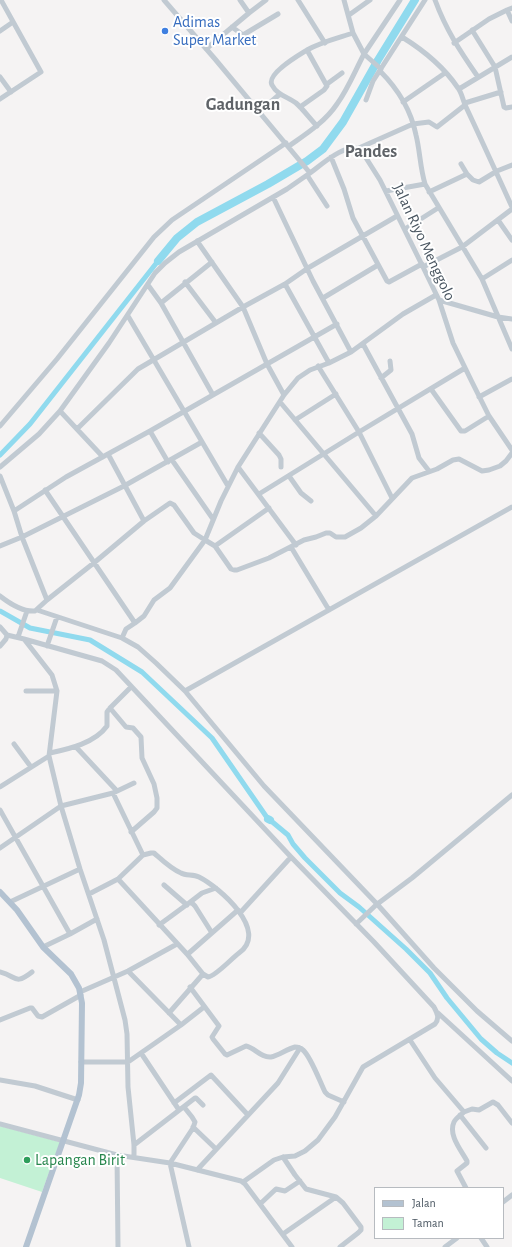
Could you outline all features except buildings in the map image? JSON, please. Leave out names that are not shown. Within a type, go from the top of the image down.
[{"type":"main road","points":[[0,892],[10,902],[43,947],[71,974],[81,994],[82,1006],[80,1089],[78,1100],[26,1247]]},
{"type":"street","points":[[0,99],[41,72],[1,0]]},
{"type":"street","points":[[164,0],[297,157],[309,173],[326,206]]},
{"type":"street","points":[[240,0],[248,13]]},
{"type":"street","points":[[206,49],[248,13],[266,0]]},
{"type":"street","points":[[305,0],[299,2],[326,43]]},
{"type":"street","points":[[344,0],[354,33],[366,56],[380,70],[404,102],[418,141],[421,168],[425,184],[482,280],[512,349]]},
{"type":"street","points":[[349,15],[370,0]]},
{"type":"street","points":[[0,426],[57,359],[154,237],[172,220],[317,126],[337,104],[400,0]]},
{"type":"street","points":[[366,100],[371,85],[425,0]]},
{"type":"street","points":[[436,0],[440,14],[454,43],[478,77]]},
{"type":"street","points":[[454,43],[489,18],[509,9],[512,21]]},
{"type":"street","points":[[232,27],[243,35],[278,14]]},
{"type":"street","points":[[0,31],[13,22]]},
{"type":"street","points":[[472,30],[495,67],[504,107],[506,108],[512,106]]},
{"type":"street","points":[[317,126],[295,102],[280,94],[271,84],[273,77],[282,67],[307,50],[354,33]]},
{"type":"street","points":[[331,157],[353,218],[388,282],[462,247],[512,208],[497,171],[459,89],[424,52],[402,37]]},
{"type":"street","points":[[307,50],[327,84]]},
{"type":"street","points":[[459,89],[512,58]]},
{"type":"street","points":[[300,107],[324,90],[327,84],[342,73]]},
{"type":"street","points":[[404,102],[445,73]]},
{"type":"street","points":[[0,77],[11,92]]},
{"type":"street","points":[[0,467],[39,434],[60,410],[128,316],[155,273],[179,252],[273,197],[331,157],[347,149],[359,148],[413,124],[429,122],[437,127],[465,104],[501,92]]},
{"type":"street","points":[[260,112],[280,94]]},
{"type":"street","name":"Jalan Riyo Menggolo","points":[[359,148],[369,161],[405,229],[438,298],[454,343],[465,368],[489,416],[512,450]]},
{"type":"street","points":[[461,164],[473,180],[479,182],[497,171],[512,165]]},
{"type":"street","points":[[429,192],[467,174]]},
{"type":"street","points":[[386,191],[425,184]]},
{"type":"street","points":[[273,197],[313,281],[351,352]]},
{"type":"street","points":[[405,229],[438,208]]},
{"type":"street","points":[[77,429],[133,374],[154,359],[285,284],[308,268],[397,216]]},
{"type":"street","points":[[498,220],[512,240]]},
{"type":"street","points":[[197,241],[243,307],[267,364],[284,395]]},
{"type":"street","points":[[482,280],[512,260]]},
{"type":"street","points":[[161,303],[212,262]]},
{"type":"street","points":[[323,298],[378,265]]},
{"type":"street","points":[[186,282],[216,323]]},
{"type":"street","points":[[285,284],[329,363]]},
{"type":"street","points":[[148,285],[161,303],[213,395]]},
{"type":"street","points":[[122,638],[126,630],[144,616],[154,600],[170,588],[205,540],[213,519],[238,467],[258,433],[284,395],[302,375],[318,366],[329,363],[351,352],[403,314],[438,298],[498,317],[512,319]]},
{"type":"street","points":[[128,316],[228,486]]},
{"type":"street","points":[[14,510],[45,490],[337,324]]},
{"type":"street","points":[[363,344],[398,408],[414,440],[420,458],[429,471]]},
{"type":"street","points":[[381,378],[391,370],[390,361]]},
{"type":"street","points":[[318,366],[359,432],[392,498]]},
{"type":"street","points":[[259,494],[322,454],[465,368]]},
{"type":"street","points":[[480,397],[512,379]]},
{"type":"street","points":[[431,389],[461,431],[465,431],[489,416]]},
{"type":"street","points":[[295,420],[336,394]]},
{"type":"street","points":[[280,402],[322,454],[376,516]]},
{"type":"street","points":[[60,410],[77,429],[106,456],[144,521]]},
{"type":"street","points":[[150,431],[170,461],[213,519]]},
{"type":"street","points":[[258,433],[279,456],[281,459],[281,467]]},
{"type":"street","points":[[0,546],[22,537],[124,486],[202,442]]},
{"type":"street","points":[[0,596],[11,604],[27,612],[37,610],[47,600],[144,521],[170,503],[174,505],[194,533],[215,546],[231,569],[234,570],[263,560],[304,540],[328,533],[336,537],[345,537],[361,528],[376,516],[412,478],[437,469],[456,459],[459,458],[479,470],[488,470],[504,464],[512,453]]},
{"type":"street","points":[[238,467],[269,508],[293,546],[329,610]]},
{"type":"street","points":[[0,476],[47,600]]},
{"type":"street","points":[[289,476],[301,493],[311,501]]},
{"type":"street","points":[[45,490],[135,623]]},
{"type":"street","points":[[185,691],[512,507]]},
{"type":"street","points":[[215,546],[269,508]]},
{"type":"street","points":[[37,610],[57,618],[122,638],[144,652],[185,691],[264,786],[450,984],[477,1011],[512,1041]]},
{"type":"street","points":[[20,637],[27,612]]},
{"type":"street","points":[[47,645],[57,618]]},
{"type":"street","points":[[0,627],[7,635],[20,637],[102,661],[116,670],[291,857],[356,923],[438,1013],[512,1081]]},
{"type":"street","points":[[0,646],[6,639],[7,635]]},
{"type":"street","points":[[20,637],[52,675],[57,691],[49,754],[61,806],[97,919],[125,1020],[127,1034],[128,1087],[134,1157]]},
{"type":"street","points":[[0,787],[49,754],[76,746],[91,739],[106,728],[108,722],[107,712],[131,687]]},
{"type":"street","points":[[26,690],[57,691]]},
{"type":"street","points":[[110,708],[126,727],[133,728],[141,737],[143,759],[154,784],[157,798],[157,808],[154,812],[131,832]]},
{"type":"street","points":[[14,744],[31,767]]},
{"type":"street","points":[[76,746],[115,792],[131,832],[143,856]]},
{"type":"street","points":[[0,848],[61,806],[115,792],[134,783]]},
{"type":"street","points":[[356,923],[376,904],[412,878],[512,795]]},
{"type":"street","points":[[0,810],[70,934]]},
{"type":"street","points":[[89,894],[118,879],[143,856],[153,853],[180,873],[197,876],[216,888],[239,912],[249,932],[248,941],[245,948],[213,976],[208,977],[118,879]]},
{"type":"street","points":[[187,954],[239,912],[291,857]]},
{"type":"street","points":[[10,902],[80,869]]},
{"type":"street","points":[[164,885],[188,904],[194,904],[212,933]]},
{"type":"street","points":[[159,925],[202,893],[216,888]]},
{"type":"street","points":[[43,947],[97,919]]},
{"type":"street","points":[[0,1020],[30,1008],[32,1008],[38,1016],[42,1017],[81,994],[128,971],[177,944]]},
{"type":"street","points":[[128,971],[181,1025]]},
{"type":"street","points":[[0,972],[17,980],[24,979],[32,972]]},
{"type":"street","points":[[169,1013],[190,987],[204,974]]},
{"type":"street","points":[[190,987],[219,1027],[212,1037],[226,1055],[246,1046],[254,1049],[262,1055],[270,1057],[294,1048],[300,1048],[304,1050],[308,1056],[325,1092],[344,1102]]},
{"type":"street","points":[[81,1062],[128,1062],[204,1007]]},
{"type":"street","points":[[243,1182],[271,1162],[283,1157],[298,1155],[314,1144],[335,1117],[363,1067],[435,1024],[438,1013]]},
{"type":"street","points":[[410,1040],[435,1078],[486,1148]]},
{"type":"street","points":[[197,1170],[278,1083],[300,1048]]},
{"type":"street","points":[[141,1053],[174,1103],[194,1120],[193,1127],[170,1163],[189,1247]]},
{"type":"street","points":[[174,1103],[211,1075],[248,1115]]},
{"type":"street","points":[[0,1080],[35,1086],[78,1100]]},
{"type":"street","points":[[134,1146],[181,1108],[196,1098],[203,1104]]},
{"type":"street","points":[[466,1187],[457,1170],[467,1163],[467,1161],[454,1136],[454,1124],[462,1114],[472,1108],[481,1110],[490,1102],[498,1104],[512,1123]]},
{"type":"street","points":[[0,1124],[117,1155],[170,1163],[243,1182],[292,1247]]},
{"type":"street","points":[[193,1127],[216,1149]]},
{"type":"street","points":[[117,1155],[118,1247]]},
{"type":"street","points":[[283,1157],[300,1181],[309,1190],[336,1197],[343,1203],[361,1227],[361,1230],[358,1233],[340,1247]]},
{"type":"street","points":[[260,1204],[276,1189],[285,1191],[300,1181]]},
{"type":"street","points":[[504,1201],[512,1195]]},
{"type":"street","points":[[283,1234],[336,1197]]},
{"type":"street","points":[[445,1247],[456,1239]]},
{"type":"green space","name":"Lapangan Birit","points":[[0,1126],[60,1142],[42,1192],[0,1178]]},
{"type":"waterway","points":[[158,261],[177,238],[197,222],[268,184],[307,161],[323,149],[343,122],[378,60],[415,0]]},
{"type":"waterway","points":[[0,455],[30,424],[158,261]]},
{"type":"waterway","points":[[0,611],[30,628],[90,640],[142,672],[212,738],[268,819]]},
{"type":"waterway","points":[[270,820],[288,835],[293,844],[305,858],[340,893],[359,907],[406,949],[430,973],[447,998],[481,1039],[497,1053],[512,1063]]},
{"type":"place","name":"Adimas Super Market","points":[[165,31]]},
{"type":"place","name":"Lapangan Birit","points":[[27,1160]]},
{"type":"district","name":"Gadungan","points":[[243,105]]},
{"type":"district","name":"Pandes","points":[[371,152]]}]
